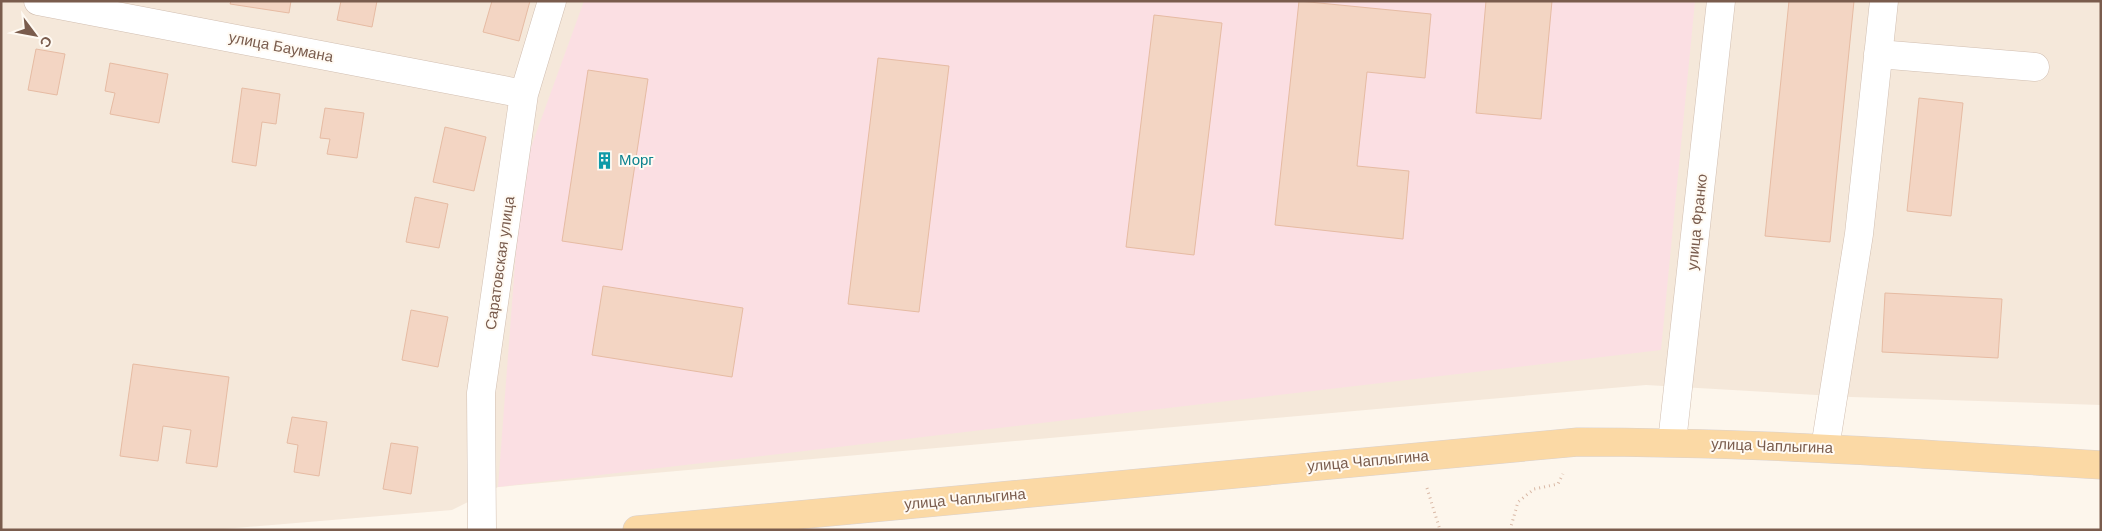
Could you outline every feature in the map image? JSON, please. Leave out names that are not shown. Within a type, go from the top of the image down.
[{"type":"main road","name":"улица Чаплыгина","points":[[638,530],[1578,442],[1672,442],[1825,448],[2101,465]]},
{"type":"street","name":"улица Баумана","points":[[38,1],[524,94]]},
{"type":"street","name":"Саратовская улица","points":[[482,530],[481,393],[524,94],[552,1]]},
{"type":"street","name":"улица Франко","points":[[1672,442],[1721,1]]},
{"type":"street","points":[[1825,448],[1858,234],[1884,1]]},
{"type":"street","points":[[1878,54],[2035,67]]},
{"type":"path","points":[[1510,530],[1518,502],[1534,490],[1558,484],[1578,442]]},
{"type":"path","points":[[1415,457],[1432,500],[1440,530]]},
{"type":"shaded area","points":[[1,1],[2101,1],[2101,405],[1851,397],[1646,385],[498,487],[452,510],[212,530],[1,530]]},
{"type":"shaded area","points":[[584,1],[1695,1],[1661,350],[498,487],[522,172]]},
{"type":"building","points":[[231,1],[291,1],[289,13],[230,4]]},
{"type":"building","points":[[341,1],[377,1],[372,27],[337,20]]},
{"type":"building","points":[[492,1],[530,1],[519,41],[483,32]]},
{"type":"building","points":[[1299,1],[1431,14],[1425,78],[1367,72],[1357,166],[1409,171],[1403,239],[1275,225]]},
{"type":"building","points":[[1486,1],[1552,1],[1541,119],[1476,113]]},
{"type":"building","points":[[1789,1],[1854,1],[1830,242],[1765,236]]},
{"type":"building","points":[[1154,15],[1222,23],[1194,255],[1126,247]]},
{"type":"building","points":[[36,49],[65,54],[57,95],[28,90]]},
{"type":"building","points":[[878,58],[949,66],[919,312],[848,304]]},
{"type":"building","points":[[110,63],[168,74],[159,123],[110,114],[115,93],[105,91]]},
{"type":"building","name":"Морг","points":[[588,70],[648,79],[622,250],[562,241]]},
{"type":"building","points":[[242,88],[280,94],[276,124],[262,122],[256,166],[232,162]]},
{"type":"building","points":[[1919,98],[1963,103],[1951,216],[1907,211]]},
{"type":"building","points":[[325,108],[364,113],[357,158],[327,154],[330,139],[320,138]]},
{"type":"building","points":[[445,127],[486,137],[474,191],[433,182]]},
{"type":"building","points":[[415,197],[448,204],[439,248],[406,242]]},
{"type":"building","points":[[603,286],[743,308],[732,377],[592,355]]},
{"type":"building","points":[[1885,293],[2002,299],[1998,358],[1882,352]]},
{"type":"building","points":[[411,310],[448,317],[438,367],[402,360]]},
{"type":"building","points":[[133,364],[229,377],[217,467],[186,463],[191,430],[163,426],[158,461],[120,456]]},
{"type":"building","points":[[292,417],[327,422],[319,476],[294,472],[298,445],[287,443]]},
{"type":"building","points":[[391,443],[418,447],[411,494],[383,489]]},
{"type":"place","name":"Морг","points":[[605,160]]}]
